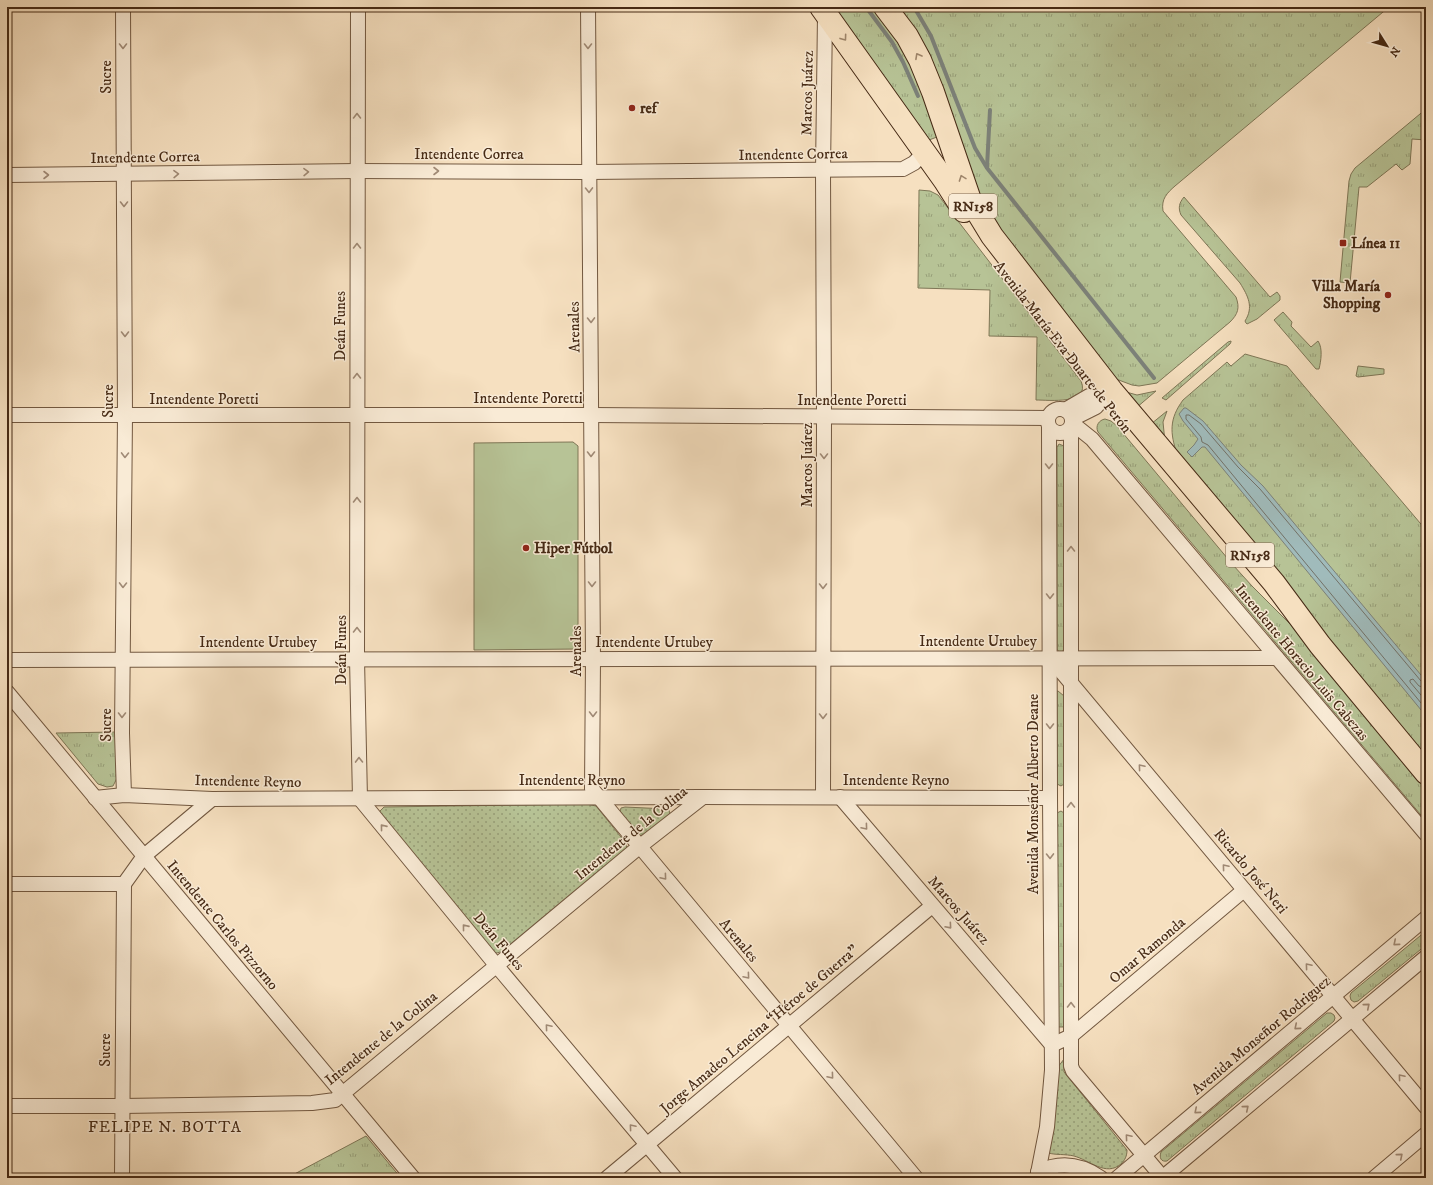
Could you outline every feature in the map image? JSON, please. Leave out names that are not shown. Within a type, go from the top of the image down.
[{"type":"highway","name":"Avenida María Eva Duarte de Perón","points":[[885,7],[907,36],[920,60],[929,81],[970,200],[985,227],[1107,395],[1236,562],[1320,645],[1423,771]]},
{"type":"highway","name":"Avenida María Eva Duarte de Perón","points":[[823,10],[945,181],[1004,276],[1107,395]]},
{"type":"highway","points":[[925,152],[935,151],[943,146],[949,139]]},
{"type":"street","name":"Sucre","points":[[123,7],[125,416],[122,733],[124,795]]},
{"type":"street","name":"Deán Funes","points":[[358,7],[357,659],[360,799],[496,965],[675,1178]]},
{"type":"street","name":"Arenales","points":[[588,7],[592,415],[592,789],[916,1178]]},
{"type":"street","name":"Marcos Juárez","points":[[823,10],[823,797]]},
{"type":"street","name":"Intendente Correa","points":[[7,175],[124,175],[357,171],[589,172],[823,171],[903,169],[914,163],[925,152]]},
{"type":"street","points":[[1070,420],[1057,410],[1050,415],[1049,422],[1055,432],[1066,432],[1070,420],[1096,407],[1107,395]]},
{"type":"street","name":"Intendente Poretti","points":[[7,415],[592,415],[824,417],[1049,422]]},
{"type":"street","points":[[1070,420],[1071,1066],[1073,1071],[1162,1178],[1426,957]]},
{"type":"street","name":"Intendente Horacio Luis Cabezas","points":[[1070,420],[1092,439],[1426,834]]},
{"type":"street","name":"Avenida Monseñor Alberto Deane","points":[[1039,1170],[1050,1108],[1052,1086],[1049,422]]},
{"type":"street","name":"Ricardo José Neri","points":[[1050,658],[1426,1107]]},
{"type":"street","name":"Intendente Urtubey","points":[[7,660],[1277,658]]},
{"type":"street","name":"Intendente Carlos Pizzorno","points":[[7,692],[413,1178]]},
{"type":"street","name":"Intendente Reyno","points":[[95,798],[124,795],[212,799],[598,797],[1050,798]]},
{"type":"street","name":"Intendente de la Colina","points":[[7,1106],[312,1103],[335,1100],[639,847],[703,797]]},
{"type":"street","name":"Marcos Juárez","points":[[840,797],[1052,1045]]},
{"type":"street","points":[[7,884],[124,884],[144,856],[212,799]]},
{"type":"street","name":"Sucre","points":[[122,1178],[124,884]]},
{"type":"street","name":"Omar Ramonda","points":[[1052,1045],[1071,1036],[1244,890]]},
{"type":"street","name":"Jorge Amadeo Lencina “Héroe de Guerra”","points":[[607,1178],[932,906]]},
{"type":"street","name":"Avenida Monseñor Rodriguez","points":[[1117,1178],[1426,918]]},
{"type":"street","points":[[1374,1178],[1426,1134]]},
{"type":"street","points":[[1039,1170],[1065,1165],[1085,1169],[1101,1178]]},
{"type":"green space","points":[[833,7],[879,7],[911,54],[937,137],[929,140]]},
{"type":"green space","points":[[895,7],[1389,7],[1169,191],[1165,197],[1163,211],[1236,297],[1238,308],[1235,316],[1230,322],[1157,383],[1139,386],[1116,379],[992,229]]},
{"type":"green space","points":[[1426,109],[1426,140],[1412,139],[1410,164],[1402,170],[1396,164],[1367,187],[1359,187],[1350,283],[1340,282],[1349,181],[1351,174],[1355,168]]},
{"type":"green space","points":[[919,190],[930,191],[938,195],[1081,381],[1082,389],[1080,394],[1075,398],[1067,400],[1036,400],[1037,337],[989,336],[990,290],[918,288]]},
{"type":"green space","points":[[1184,197],[1270,297],[1277,292],[1280,296],[1280,300],[1257,319],[1247,324],[1246,323],[1245,321],[1249,311],[1249,302],[1240,283],[1181,215],[1180,206]]},
{"type":"green space","points":[[1283,312],[1292,322],[1291,326],[1311,347],[1318,341],[1320,344],[1321,358],[1319,369],[1316,369],[1274,320]]},
{"type":"green space","points":[[1231,341],[1230,344],[1166,400],[1162,398],[1228,342]]},
{"type":"green space","points":[[1245,354],[1287,366],[1426,530],[1426,762],[1177,454],[1173,439],[1172,426],[1178,407],[1183,400],[1227,362],[1231,366]]},
{"type":"green space","points":[[1358,366],[1384,369],[1384,374],[1358,377],[1356,376]]},
{"type":"green space","points":[[1156,391],[1136,408],[1126,392],[1137,395]]},
{"type":"green space","points":[[1167,411],[1163,422],[1165,442],[1151,424]]},
{"type":"green space","points":[[1105,419],[1111,421],[1117,426],[1233,565],[1307,641],[1409,761],[1426,788],[1426,821],[1098,432],[1098,424]]},
{"type":"green space","name":"Hiper Fútbol","points":[[573,442],[578,446],[578,649],[474,650],[474,443]]},
{"type":"green space","points":[[1059,444],[1064,446],[1064,649],[1062,652],[1059,652],[1057,649],[1057,447]]},
{"type":"green space","points":[[1057,691],[1064,696],[1064,784],[1061,786],[1057,784]]},
{"type":"green space","points":[[116,732],[117,778],[113,786],[107,787],[98,784],[56,733]]},
{"type":"green space","points":[[586,804],[596,806],[625,842],[627,848],[503,951],[497,953],[494,952],[380,814],[380,811],[384,807]]},
{"type":"green space","points":[[621,808],[667,809],[669,810],[670,814],[640,836],[620,812]]},
{"type":"green space","points":[[1061,811],[1064,813],[1064,1024],[1063,1027],[1058,1027],[1057,813]]},
{"type":"green space","points":[[1426,931],[1426,945],[1358,1001],[1354,1002],[1351,1000],[1351,993]]},
{"type":"green space","points":[[1327,1013],[1334,1015],[1334,1021],[1167,1161],[1163,1161],[1161,1159],[1161,1152]]},
{"type":"green space","points":[[1064,1059],[1064,1072],[1127,1150],[1124,1161],[1115,1168],[1103,1168],[1074,1156],[1049,1153],[1058,1067]]},
{"type":"green space","points":[[366,1136],[401,1178],[287,1178]]},
{"type":"water","points":[[1184,408],[1203,421],[1241,465],[1263,486],[1426,681],[1426,716],[1205,447],[1202,447],[1192,457],[1187,452],[1198,439],[1179,414]]},
{"type":"waterway","points":[[866,7],[892,42],[903,62],[918,96]]},
{"type":"waterway","points":[[914,7],[931,36],[975,148],[987,168],[1154,378]]},
{"type":"waterway","points":[[987,167],[990,110]]},
{"type":"place","name":"ref","points":[[632,108]]},
{"type":"place","name":"Línea 11","points":[[1343,243]]},
{"type":"place","name":"Villa María Shopping","points":[[1388,295]]},
{"type":"place","name":"Hiper Fútbol","points":[[526,548]]},
{"type":"district","name":"FELIPE N. BOTTA","points":[[165,1126]]}]
